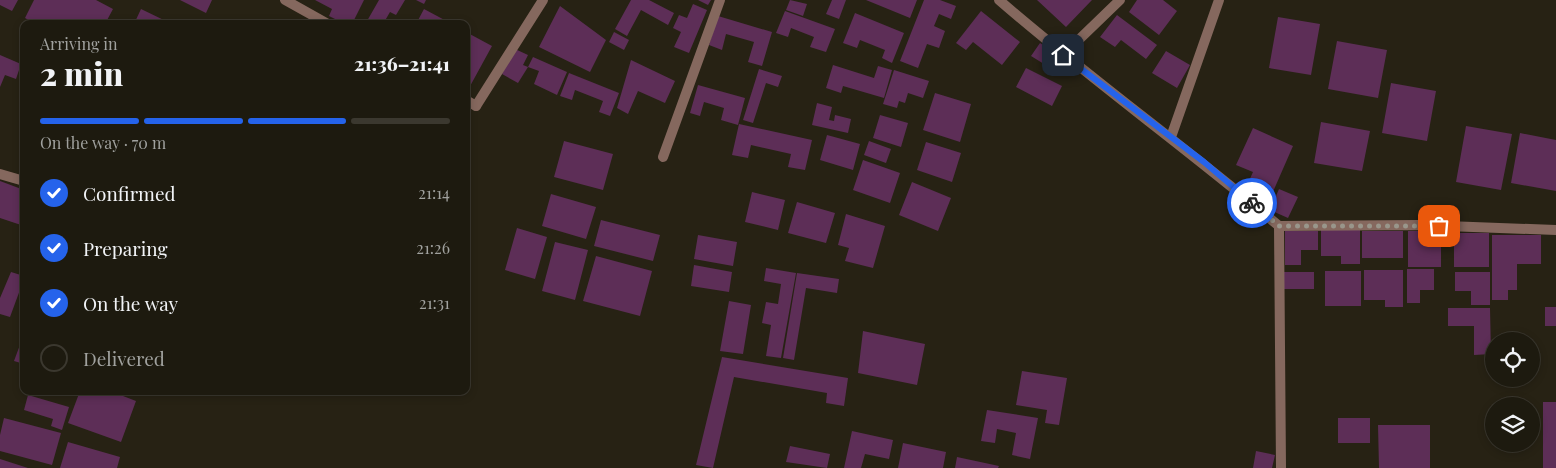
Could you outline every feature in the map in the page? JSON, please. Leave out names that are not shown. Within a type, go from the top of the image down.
[{"type":"street","points":[[285,0],[321,20]]},
{"type":"street","points":[[470,102],[476,106],[543,0]]},
{"type":"street","points":[[663,157],[720,0]]},
{"type":"street","points":[[999,0],[1063,55],[1171,137],[1279,226],[1420,225],[1556,230]]},
{"type":"street","points":[[1063,55],[1120,0]]},
{"type":"street","points":[[1171,137],[1219,0]]},
{"type":"street","points":[[0,174],[20,180]]},
{"type":"street","points":[[1279,226],[1281,468]]},
{"type":"building","points":[[0,0],[18,0],[12,11],[0,5]]},
{"type":"building","points":[[34,0],[96,0],[113,9],[107,20],[29,20],[25,18]]},
{"type":"building","points":[[180,0],[212,0],[206,13]]},
{"type":"building","points":[[315,0],[364,0],[354,20],[337,20],[329,16],[332,9]]},
{"type":"building","points":[[379,0],[405,0],[396,15],[390,12],[385,20],[368,20]]},
{"type":"building","points":[[416,0],[426,0],[424,4]]},
{"type":"building","points":[[631,0],[649,0],[674,13],[668,25],[641,10],[627,36],[615,29]]},
{"type":"building","points":[[698,0],[711,0],[708,5]]},
{"type":"building","points":[[790,0],[807,4],[803,16],[786,10]]},
{"type":"building","points":[[832,0],[846,0],[839,19],[826,14]]},
{"type":"building","points":[[866,0],[917,0],[910,18]]},
{"type":"building","points":[[924,0],[940,0],[956,6],[951,19],[939,14],[934,26],[945,31],[939,48],[927,44],[918,68],[900,61]]},
{"type":"building","points":[[1037,0],[1092,0],[1066,27]]},
{"type":"building","points":[[1137,0],[1163,0],[1177,11],[1159,35],[1129,12]]},
{"type":"building","points":[[693,4],[707,10],[689,53],[674,47],[681,32],[673,28],[679,15],[687,18]]},
{"type":"building","points":[[560,6],[606,40],[590,72],[539,47]]},
{"type":"building","points":[[141,9],[164,20],[136,20]]},
{"type":"building","points":[[424,9],[445,20],[418,20]]},
{"type":"building","points":[[785,11],[835,29],[826,52],[810,47],[814,37],[791,28],[788,37],[776,33]]},
{"type":"building","points":[[981,11],[1020,42],[1002,65],[973,42],[966,50],[956,43]]},
{"type":"building","points":[[855,13],[904,33],[892,63],[882,58],[885,50],[860,40],[857,48],[843,43]]},
{"type":"building","points":[[1117,15],[1157,45],[1146,59],[1121,40],[1115,47],[1100,37]]},
{"type":"building","points":[[718,16],[772,32],[762,66],[748,62],[754,42],[726,34],[722,50],[709,45]]},
{"type":"building","points":[[1278,17],[1320,24],[1311,75],[1269,68]]},
{"type":"building","points":[[614,32],[629,40],[624,50],[609,42]]},
{"type":"building","points":[[470,34],[492,46],[470,86]]},
{"type":"building","points":[[1337,41],[1387,50],[1378,98],[1328,89]]},
{"type":"building","points":[[1040,43],[1052,51],[1044,64],[1031,56]]},
{"type":"building","points":[[515,49],[528,55],[523,65],[528,67],[518,83],[502,74]]},
{"type":"building","points":[[1166,51],[1190,65],[1177,88],[1152,73]]},
{"type":"building","points":[[0,55],[20,64],[20,67],[16,79],[5,75],[0,87]]},
{"type":"building","points":[[533,57],[567,72],[557,95],[534,84],[539,71],[528,67]]},
{"type":"building","points":[[631,60],[675,81],[665,103],[638,91],[628,114],[617,108]]},
{"type":"building","points":[[833,65],[874,78],[878,66],[892,70],[884,98],[843,86],[841,93],[826,88]]},
{"type":"building","points":[[1026,68],[1062,86],[1052,106],[1016,87]]},
{"type":"building","points":[[759,69],[782,76],[778,87],[766,83],[753,123],[743,120]]},
{"type":"building","points":[[894,70],[929,81],[923,98],[908,93],[905,103],[899,101],[897,108],[883,104]]},
{"type":"building","points":[[569,73],[619,93],[610,116],[599,112],[603,101],[575,90],[572,100],[560,96]]},
{"type":"building","points":[[1391,83],[1436,91],[1427,141],[1382,133]]},
{"type":"building","points":[[698,85],[745,98],[738,125],[721,120],[724,108],[704,102],[700,116],[690,113]]},
{"type":"building","points":[[935,93],[971,104],[960,142],[923,130]]},
{"type":"building","points":[[817,103],[832,107],[829,120],[834,121],[835,115],[851,119],[848,133],[812,125]]},
{"type":"building","points":[[880,115],[908,123],[901,147],[873,138]]},
{"type":"building","points":[[1321,122],[1370,131],[1362,171],[1314,163]]},
{"type":"building","points":[[739,124],[812,140],[805,170],[788,167],[791,154],[751,145],[748,158],[732,155]]},
{"type":"building","points":[[1466,126],[1512,134],[1501,190],[1456,182]]},
{"type":"building","points":[[1253,128],[1293,146],[1272,194],[1248,183],[1253,172],[1236,165]]},
{"type":"building","points":[[1520,133],[1556,140],[1556,191],[1511,183]]},
{"type":"building","points":[[827,135],[860,144],[853,170],[820,160]]},
{"type":"building","points":[[564,141],[613,154],[603,190],[554,177]]},
{"type":"building","points":[[869,141],[891,149],[886,163],[864,155]]},
{"type":"building","points":[[926,142],[961,153],[952,182],[917,170]]},
{"type":"building","points":[[863,160],[900,173],[890,203],[853,190]]},
{"type":"building","points":[[0,181],[20,188],[20,225],[0,218]]},
{"type":"building","points":[[912,182],[951,198],[938,231],[899,215]]},
{"type":"building","points":[[1279,189],[1298,197],[1288,218],[1270,210]]},
{"type":"building","points":[[752,192],[785,200],[778,230],[745,222]]},
{"type":"building","points":[[551,194],[596,207],[586,239],[542,226]]},
{"type":"building","points":[[797,202],[835,213],[826,243],[788,233]]},
{"type":"building","points":[[846,214],[885,226],[873,268],[845,261],[849,248],[838,245]]},
{"type":"building","points":[[601,220],[660,235],[653,261],[594,246]]},
{"type":"building","points":[[517,228],[547,237],[535,279],[505,270]]},
{"type":"building","points":[[1321,230],[1360,230],[1360,264],[1341,264],[1341,256],[1321,256]]},
{"type":"building","points":[[1285,231],[1318,231],[1318,250],[1301,250],[1301,265],[1285,265]]},
{"type":"building","points":[[1362,231],[1403,231],[1403,258],[1362,258]]},
{"type":"building","points":[[1408,231],[1441,231],[1441,267],[1408,267]]},
{"type":"building","points":[[1454,233],[1489,233],[1489,267],[1454,267]]},
{"type":"building","points":[[698,235],[737,242],[733,266],[694,259]]},
{"type":"building","points":[[1492,235],[1541,235],[1541,264],[1517,264],[1517,290],[1508,290],[1508,300],[1492,300]]},
{"type":"building","points":[[555,242],[588,250],[575,300],[542,291]]},
{"type":"building","points":[[596,256],[652,271],[640,316],[583,301]]},
{"type":"building","points":[[694,265],[732,272],[729,292],[691,286]]},
{"type":"building","points":[[766,268],[796,273],[781,358],[766,356],[771,325],[762,323],[766,302],[778,304],[781,284],[764,281]]},
{"type":"building","points":[[1407,269],[1434,269],[1434,290],[1420,290],[1420,303],[1407,303]]},
{"type":"building","points":[[1364,270],[1403,270],[1403,307],[1385,307],[1385,300],[1364,300]]},
{"type":"building","points":[[1325,271],[1361,271],[1361,306],[1325,306]]},
{"type":"building","points":[[11,272],[20,275],[20,290],[10,317],[0,314],[0,298]]},
{"type":"building","points":[[1284,272],[1314,272],[1314,289],[1284,289]]},
{"type":"building","points":[[1455,272],[1490,272],[1490,305],[1471,305],[1471,291],[1455,291]]},
{"type":"building","points":[[797,273],[839,279],[837,293],[806,288],[794,360],[783,358]]},
{"type":"building","points":[[729,301],[751,305],[743,354],[720,351]]},
{"type":"building","points":[[1545,307],[1556,307],[1556,326],[1545,326]]},
{"type":"building","points":[[1448,308],[1490,308],[1491,332],[1485,332],[1485,354],[1474,355],[1474,326],[1448,326]]},
{"type":"building","points":[[863,331],[925,344],[917,385],[858,373]]},
{"type":"building","points":[[20,345],[20,363],[14,361]]},
{"type":"building","points":[[722,357],[848,378],[844,406],[826,403],[827,393],[734,377],[713,468],[696,465]]},
{"type":"building","points":[[1022,371],[1067,378],[1059,425],[1045,423],[1047,410],[1016,405]]},
{"type":"building","points":[[28,395],[69,407],[62,430],[51,426],[53,419],[24,410]]},
{"type":"building","points":[[78,395],[120,395],[136,401],[121,442],[68,423]]},
{"type":"building","points":[[1543,402],[1556,402],[1556,468],[1543,468]]},
{"type":"building","points":[[987,410],[1038,418],[1030,459],[1012,455],[1016,433],[997,429],[995,443],[981,441]]},
{"type":"building","points":[[4,418],[61,433],[52,465],[0,451],[0,435]]},
{"type":"building","points":[[1338,418],[1370,418],[1370,443],[1338,443]]},
{"type":"building","points":[[1378,425],[1430,425],[1430,468],[1379,468]]},
{"type":"building","points":[[852,431],[893,440],[889,459],[865,454],[861,468],[844,468]]},
{"type":"building","points":[[68,442],[120,457],[117,468],[60,468]]},
{"type":"building","points":[[903,443],[946,452],[943,468],[898,468]]},
{"type":"building","points":[[790,446],[830,454],[827,468],[786,462]]},
{"type":"building","points":[[1256,451],[1275,455],[1272,468],[1253,468]]},
{"type":"building","points":[[957,457],[999,466],[998,468],[955,468]]},
{"type":"building","points":[[0,459],[28,468],[0,468]]},
{"type":"way so far","points":[[1252,203],[1279,226],[1439,226]]},
{"type":"route","points":[[1063,55],[1204,162],[1252,203]]}]
